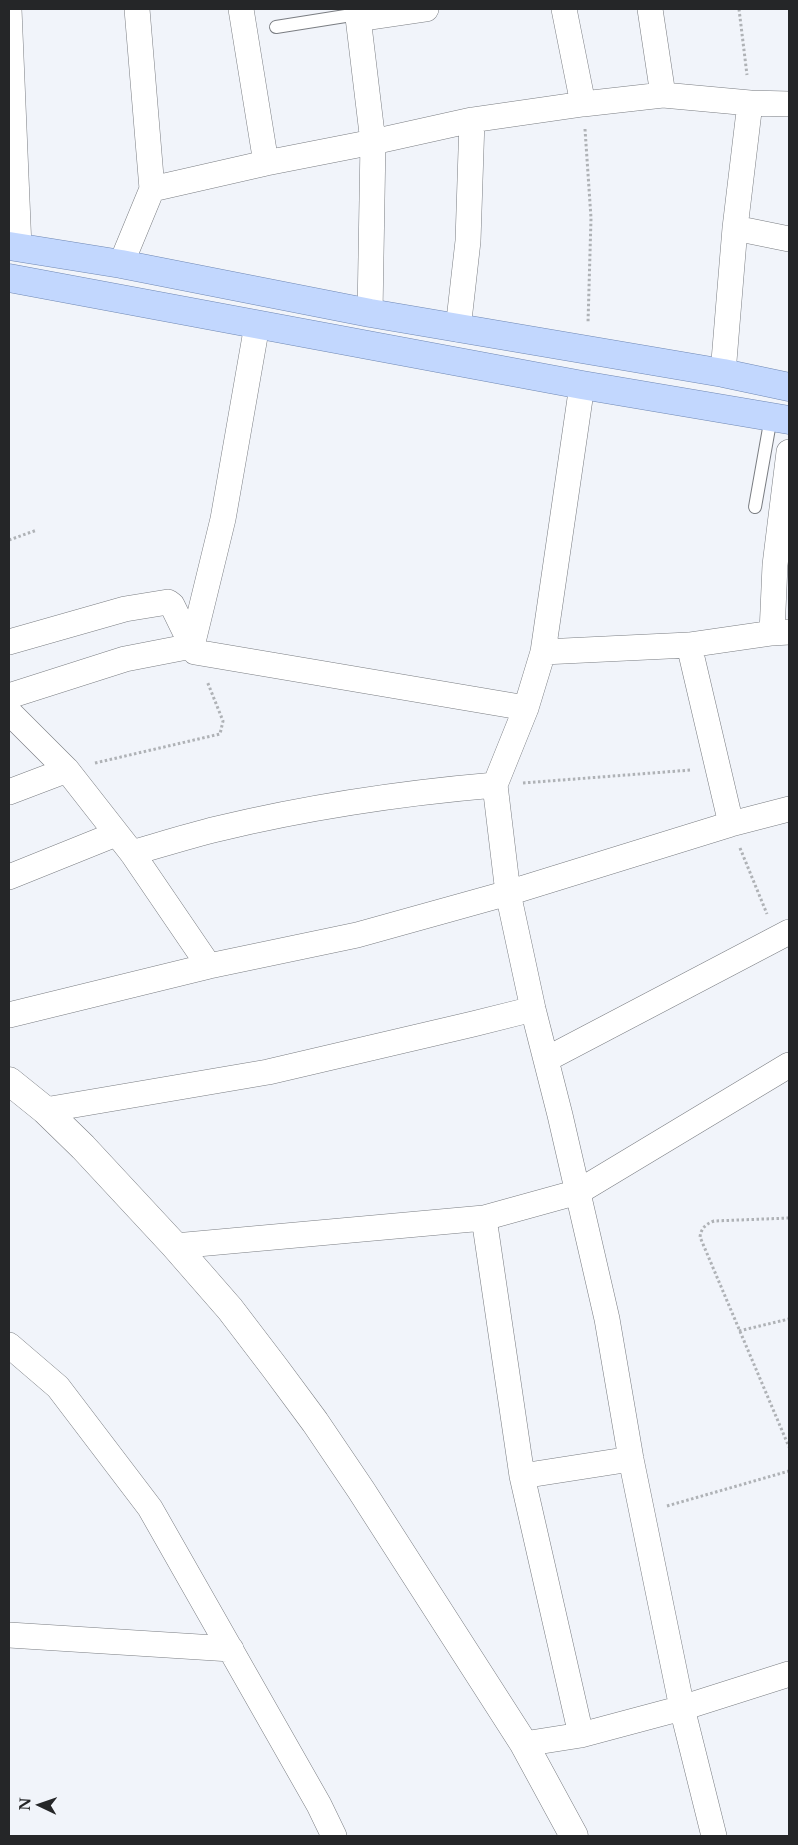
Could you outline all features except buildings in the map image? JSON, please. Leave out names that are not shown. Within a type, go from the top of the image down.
[{"type":"main road","points":[[14,247],[121,264],[370,313],[723,373],[789,387]]},
{"type":"main road","points":[[9,278],[582,385],[780,419]]},
{"type":"main road","points":[[9,1081],[45,1110],[83,1147],[176,1246],[230,1309],[315,1422],[361,1490],[524,1744],[574,1836]]},
{"type":"street","points":[[9,9],[14,247]]},
{"type":"street","points":[[121,264],[152,189],[137,9]]},
{"type":"street","points":[[242,9],[266,163]]},
{"type":"street","points":[[370,313],[373,142],[358,14],[426,9]]},
{"type":"street","points":[[564,9],[583,104]]},
{"type":"street","points":[[650,9],[663,95]]},
{"type":"street","points":[[152,189],[472,120],[583,104],[663,95],[750,103],[789,104]]},
{"type":"street","points":[[723,373],[735,228],[750,103]]},
{"type":"street","points":[[458,328],[468,241],[472,120]]},
{"type":"street","points":[[735,228],[789,239]]},
{"type":"street","points":[[194,649],[223,520],[257,325]]},
{"type":"street","points":[[582,385],[544,652],[526,708],[495,785],[508,893],[533,1008],[547,1059],[607,1319],[631,1459],[682,1708],[714,1836]]},
{"type":"street","points":[[544,652],[690,645],[780,632],[775,565],[789,452]]},
{"type":"street","points":[[9,642],[125,609],[168,602],[172,605],[194,649]]},
{"type":"street","points":[[690,645],[731,824]]},
{"type":"street","points":[[9,696],[124,659],[194,649],[526,708]]},
{"type":"street","points":[[9,712],[67,770],[132,853],[209,966]]},
{"type":"street","points":[[9,792],[67,770]]},
{"type":"street","points":[[132,853],[216,829],[311,810],[423,791],[495,785]]},
{"type":"street","points":[[9,1015],[209,966],[357,935],[508,893],[731,824],[789,809]]},
{"type":"street","points":[[9,877],[116,834]]},
{"type":"street","points":[[547,1059],[783,935]]},
{"type":"street","points":[[45,1110],[268,1072],[533,1008]]},
{"type":"street","points":[[176,1246],[484,1218],[578,1192],[789,1065]]},
{"type":"street","points":[[484,1218],[522,1476],[581,1735]]},
{"type":"street","points":[[9,1345],[58,1387],[150,1508],[319,1805],[334,1836]]},
{"type":"street","points":[[522,1476],[631,1459]]},
{"type":"street","points":[[9,1635],[231,1649]]},
{"type":"street","points":[[524,1744],[581,1735],[682,1708],[789,1674]]},
{"type":"lane","points":[[276,27],[358,14]]},
{"type":"lane","points":[[755,507],[780,419]]},
{"type":"path","points":[[739,9],[750,103]]},
{"type":"path","points":[[583,104],[591,218],[587,351]]},
{"type":"path","points":[[9,540],[37,530]]},
{"type":"path","points":[[67,770],[220,734],[223,721],[194,649]]},
{"type":"path","points":[[495,785],[718,768]]},
{"type":"path","points":[[731,824],[783,935]]},
{"type":"path","points":[[789,1218],[714,1221],[708,1223],[701,1230],[700,1236],[702,1245],[789,1447]]},
{"type":"path","points":[[739,1331],[789,1319]]},
{"type":"path","points":[[643,1514],[789,1471]]}]
